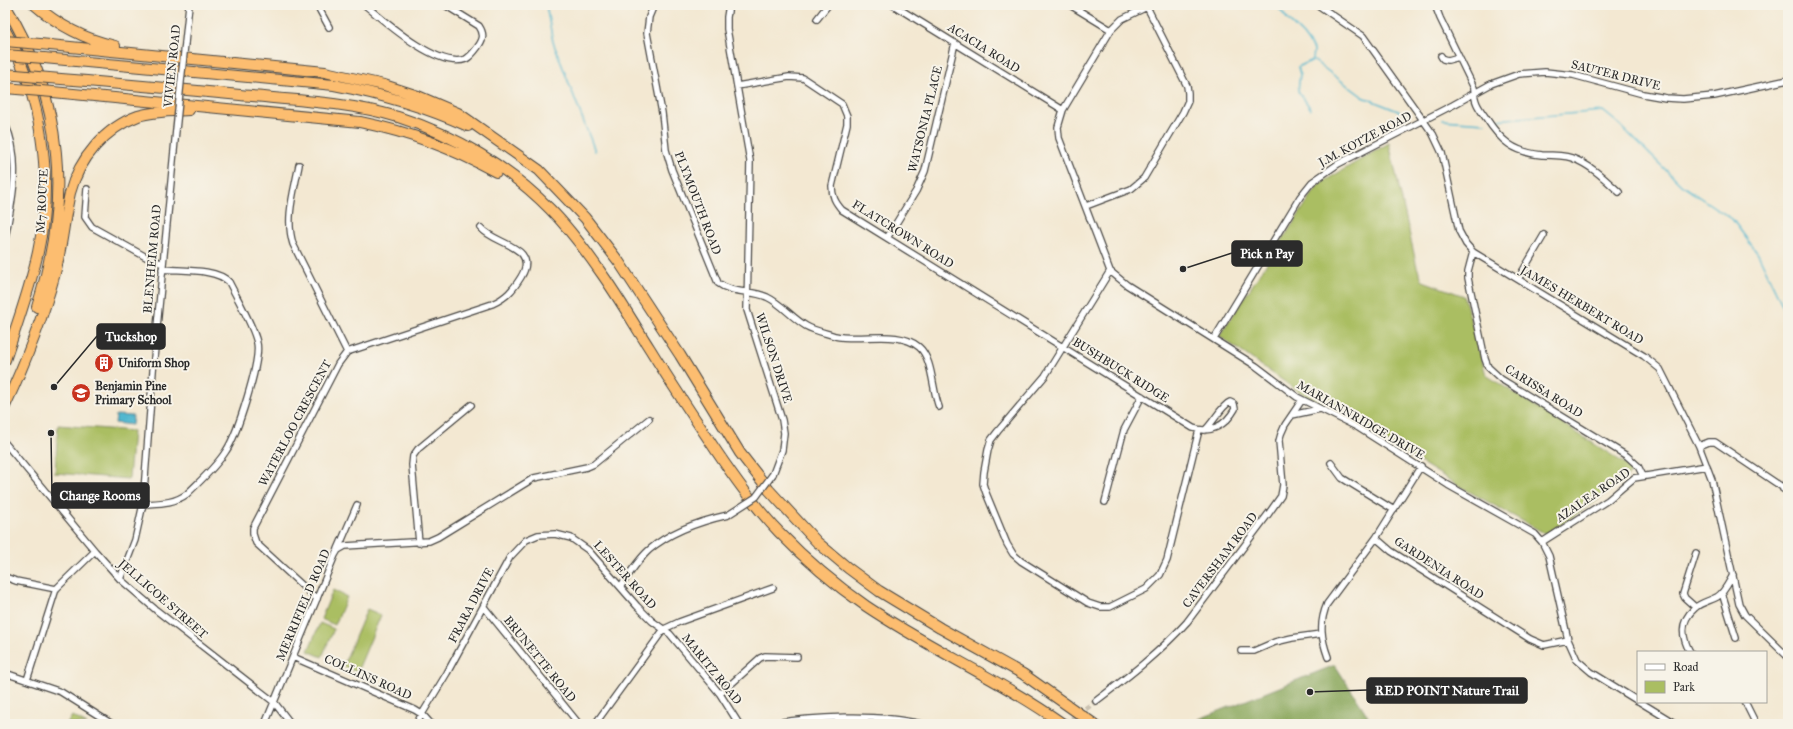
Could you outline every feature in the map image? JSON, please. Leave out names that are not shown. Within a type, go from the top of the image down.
[{"type":"highway","name":"M7 ROUTE","points":[[5,5],[21,32],[34,62],[47,102],[55,142],[58,180],[57,214],[49,264],[30,329],[5,402]]},
{"type":"highway","points":[[35,5],[64,27],[88,39],[118,46],[152,51],[174,57]]},
{"type":"highway","name":"M7 ROUTE","points":[[5,30],[22,66],[36,113],[43,154],[45,200],[42,231],[34,268],[5,360]]},
{"type":"highway","points":[[5,41],[320,71],[367,80],[418,96],[458,114],[539,170],[585,218],[619,262],[680,355],[740,453],[769,490],[817,542],[879,591],[940,628],[1024,674],[1094,724]]},
{"type":"highway","points":[[5,55],[293,81],[362,90],[403,100],[432,110],[494,138]]},
{"type":"highway","points":[[5,74],[315,102],[362,109],[398,117],[436,132],[476,151],[514,177],[551,209],[603,274],[659,365],[724,463],[754,503],[777,530],[819,570],[865,605],[1013,691],[1064,724]]},
{"type":"highway","points":[[5,88],[360,122],[395,130],[437,143],[476,161],[508,179],[551,209]]},
{"type":"highway","points":[[5,406],[20,374],[55,275],[72,186],[82,164],[91,151],[112,131],[138,116],[153,113],[193,110],[267,112]]},
{"type":"street","name":"VIVIEN ROAD","points":[[176,130],[189,5]]},
{"type":"street","points":[[317,5],[329,27]]},
{"type":"street","points":[[366,5],[422,49],[449,59],[465,59],[471,56],[481,42],[484,36],[483,31],[479,26],[445,5]]},
{"type":"street","name":"PLYMOUTH ROAD","points":[[654,5],[648,16],[647,33],[662,112],[666,150],[672,170],[714,278],[722,286],[747,294],[760,295],[771,299],[806,326],[816,330],[848,338],[884,337],[899,339],[918,346],[927,357],[935,396],[939,407]]},
{"type":"street","name":"WILSON DRIVE","points":[[620,586],[649,550],[663,540],[702,522],[728,515],[756,497],[773,474],[782,450],[784,433],[782,420],[747,310],[750,161],[727,29],[728,5]]},
{"type":"street","points":[[817,19],[828,5]]},
{"type":"street","name":"ACACIA ROAD","points":[[893,5],[1063,110]]},
{"type":"street","points":[[1070,5],[1111,30]]},
{"type":"street","name":"JAMES HERBERT ROAD","points":[[1318,5],[1363,36],[1433,134],[1442,153],[1459,231],[1466,244],[1473,252],[1652,362],[1660,369],[1699,446],[1712,480],[1738,598],[1745,615],[1788,657]]},
{"type":"street","points":[[1435,5],[1474,88],[1474,99],[1495,132],[1508,144],[1526,152],[1572,158],[1596,172],[1619,192]]},
{"type":"street","points":[[1063,110],[1111,30],[1122,19],[1149,6],[1187,86],[1188,101],[1144,178],[1138,185],[1086,206]]},
{"type":"street","name":"WATSONIA PLACE","points":[[887,238],[916,191],[925,171],[955,43]]},
{"type":"street","points":[[1440,56],[1443,60],[1459,57]]},
{"type":"street","name":"SAUTER DRIVE","points":[[1423,121],[1491,84],[1508,77],[1527,73],[1544,72],[1573,74],[1643,94],[1683,99],[1714,96],[1788,80]]},
{"type":"street","name":"FLATCROWN ROAD","points":[[737,86],[797,77],[803,78],[842,104],[847,116],[847,124],[832,186],[832,194],[836,204],[842,210],[1063,347]]},
{"type":"street","points":[[1053,103],[1068,101]]},
{"type":"street","name":"MARIANNRIDGE DRIVE","points":[[1063,110],[1058,127],[1059,138],[1110,270],[1123,283],[1256,366],[1302,400],[1357,427],[1470,498],[1535,534],[1542,542],[1549,556],[1572,653],[1581,665],[1637,700]]},
{"type":"street","name":"J.M. KOTZE ROAD","points":[[1214,339],[1300,197],[1312,182],[1338,164],[1423,121]]},
{"type":"street","points":[[5,124],[8,131],[14,168],[14,184],[5,238]]},
{"type":"street","name":"BLENHEIM ROAD","points":[[120,579],[135,540],[143,504],[162,267],[176,130]]},
{"type":"street","points":[[299,165],[290,209],[290,233],[347,352]]},
{"type":"street","points":[[87,189],[85,217],[92,227],[162,267],[214,273],[225,277],[229,282],[255,337],[258,350],[250,392],[233,439],[223,457],[187,494],[180,499],[143,504]]},
{"type":"street","name":"WATERLOO CRESCENT","points":[[317,599],[256,543],[253,528],[261,509],[338,364],[347,352],[428,326],[504,299],[514,289],[523,274],[526,263],[524,256],[514,247],[486,234],[481,228]]},
{"type":"street","points":[[1518,279],[1544,235]]},
{"type":"street","name":"CARISSA ROAD","points":[[1473,252],[1468,271],[1468,278],[1488,367],[1501,378],[1627,456],[1638,466],[1643,476]]},
{"type":"street","name":"BUSHBUCK RIDGE","points":[[1110,270],[1063,347],[1193,428],[1202,430]]},
{"type":"street","points":[[1063,347],[1045,376],[991,440],[983,484],[1007,544],[1013,554],[1021,561],[1088,603],[1100,607],[1110,607],[1146,589],[1160,575],[1167,560],[1202,430],[1213,423],[1225,404],[1230,402],[1234,404],[1235,409],[1225,424],[1214,429],[1202,430]]},
{"type":"street","points":[[1105,502],[1118,448],[1124,430],[1142,396]]},
{"type":"street","name":"CAVERSHAM ROAD","points":[[1096,701],[1137,670],[1187,622],[1269,513],[1280,496],[1283,475],[1279,441],[1280,434],[1302,400]]},
{"type":"street","points":[[419,543],[412,465],[413,456],[418,449],[471,405]]},
{"type":"street","points":[[1292,415],[1320,409]]},
{"type":"street","name":"MERRIFIELD ROAD","points":[[266,724],[326,574],[338,550],[345,546],[419,543],[438,537],[534,478],[587,467],[594,464],[649,419]]},
{"type":"street","points":[[1699,446],[1709,442],[1715,442],[1786,490],[1788,479]]},
{"type":"street","name":"JELLICOE STREET","points":[[5,443],[120,579],[274,702],[291,724]]},
{"type":"street","points":[[1331,464],[1342,478],[1394,510]]},
{"type":"street","name":"GARDENIA ROAD","points":[[1421,466],[1376,538],[1391,551],[1530,639],[1544,644],[1568,640]]},
{"type":"street","name":"AZALEA ROAD","points":[[1542,542],[1608,500],[1634,478],[1707,466]]},
{"type":"street","points":[[338,550],[358,505]]},
{"type":"street","name":"FRARA DRIVE","points":[[416,724],[423,715],[484,607],[510,557],[526,540],[538,535],[555,534],[571,538]]},
{"type":"street","name":"LESTER ROAD","points":[[571,538],[588,550],[637,606],[664,629]]},
{"type":"street","points":[[1328,657],[1321,634],[1323,612],[1327,604],[1376,538]]},
{"type":"street","points":[[27,680],[56,589],[95,551]]},
{"type":"street","points":[[1695,607],[1685,598],[1683,594],[1696,553]]},
{"type":"street","points":[[1690,651],[1683,638],[1682,630],[1686,620],[1695,607],[1718,597],[1733,575]]},
{"type":"street","points":[[5,577],[16,581],[56,589]]},
{"type":"street","points":[[595,724],[664,629],[679,622],[773,588]]},
{"type":"street","points":[[1722,593],[1736,638]]},
{"type":"street","name":"BRUNETTE ROAD","points":[[484,607],[579,724]]},
{"type":"street","name":"MARITZ ROAD","points":[[664,629],[670,634],[720,694],[739,724]]},
{"type":"street","points":[[1241,651],[1254,651],[1275,642],[1321,634]]},
{"type":"street","points":[[720,694],[760,658],[765,656],[797,657]]},
{"type":"street","name":"COLLINS ROAD","points":[[293,657],[415,710],[423,715],[431,724]]},
{"type":"street","points":[[5,673],[70,696],[112,724]]},
{"type":"street","name":"MARIANNRIDGE DRIVE","points":[[1642,703],[1676,724]]},
{"type":"street","points":[[1746,703],[1756,724]]},
{"type":"street","points":[[767,724],[852,718],[882,718],[921,724]]},
{"type":"green space","points":[[1389,143],[1417,267],[1423,281],[1464,296],[1486,375],[1635,470],[1598,500],[1546,534],[1461,487],[1319,400],[1305,396],[1219,336],[1319,184]]},
{"type":"green space","points":[[58,425],[133,431],[129,479],[55,473]]},
{"type":"green space","points":[[333,590],[347,597],[335,625],[321,619]]},
{"type":"green space","points":[[367,609],[381,615],[357,672],[343,666]]},
{"type":"green space","points":[[320,623],[334,629],[322,657],[308,651]]},
{"type":"green space","points":[[1335,665],[1373,724],[1213,724],[1199,719]]},
{"type":"green space","points":[[72,716],[87,724],[67,724]]},
{"type":"water","points":[[116,415],[133,416],[132,425],[115,423]]},
{"type":"waterway","points":[[546,5],[553,42],[595,151]]},
{"type":"waterway","points":[[1276,5],[1303,35],[1314,50],[1313,60],[1298,67],[1300,74],[1298,91],[1311,109]]},
{"type":"waterway","points":[[1313,60],[1363,97],[1408,115]]},
{"type":"waterway","points":[[1494,120],[1603,111],[1619,124],[1681,185],[1732,219],[1758,254],[1788,317]]},
{"type":"waterway","points":[[1442,120],[1485,123]]},
{"type":"tunnel","points":[[1065,724],[1096,701]]},
{"type":"place","name":"Pick n Pay","points":[[1183,269]]},
{"type":"place","name":"Uniform Shop","points":[[104,363]]},
{"type":"place","name":"Tuckshop","points":[[54,387]]},
{"type":"place","name":"Benjamin Pine Primary School","points":[[81,393]]},
{"type":"place","name":"Change Rooms","points":[[51,433]]},
{"type":"place","name":"RED POINT Nature Trail","points":[[1310,692]]}]
